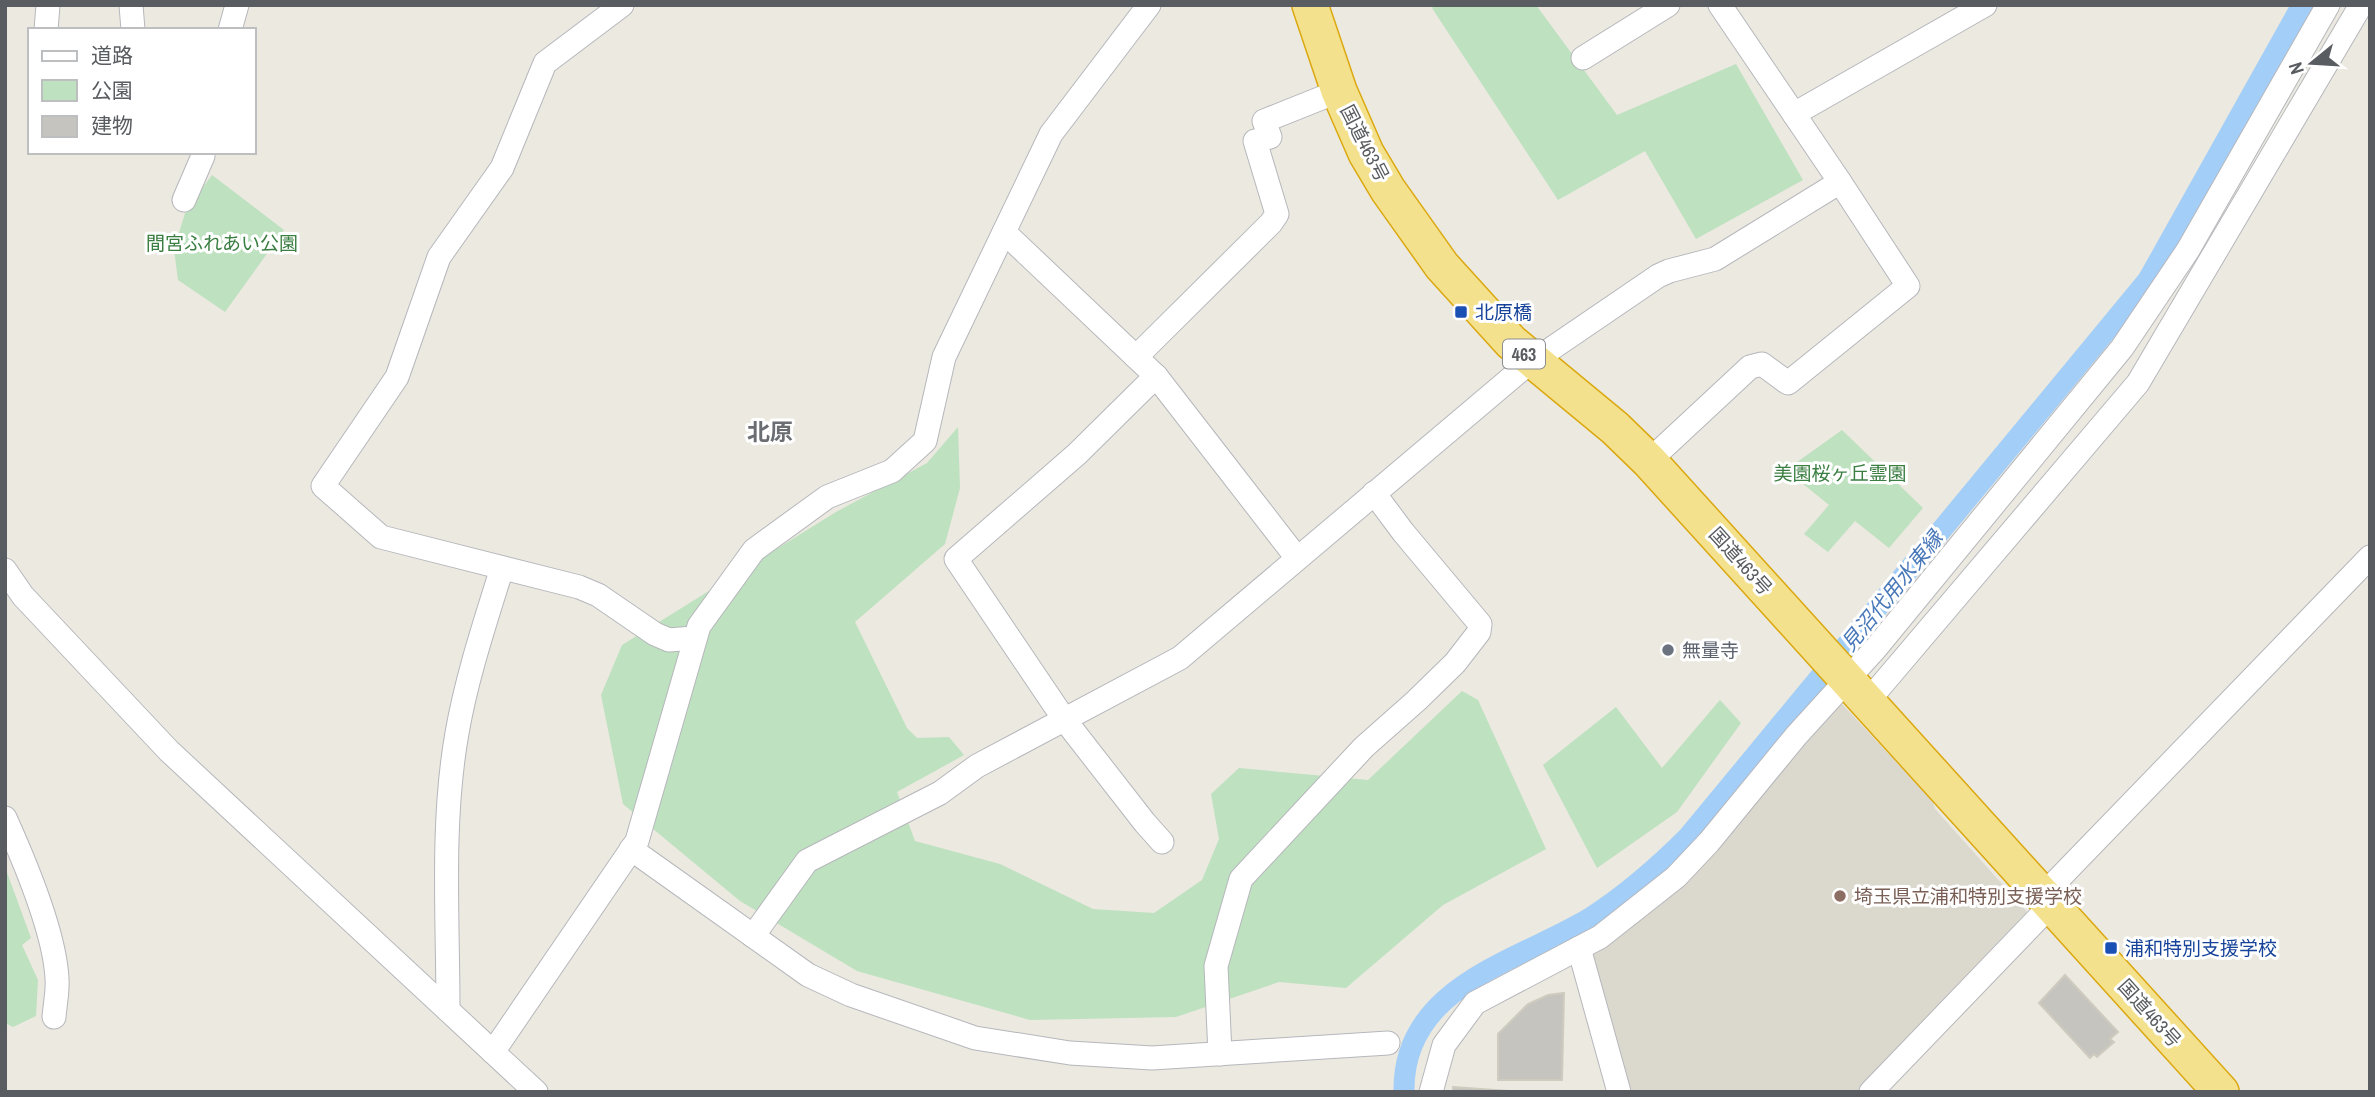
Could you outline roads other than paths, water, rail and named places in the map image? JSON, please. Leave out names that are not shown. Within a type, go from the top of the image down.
[{"type":"highway","name":"国道463号","points":[[1310,5],[1339,91],[1366,153],[1388,190],[1442,266],[1532,362],[1615,428],[1649,461],[2221,1092]]},
{"type":"street","points":[[46,28],[48,5]]},
{"type":"street","points":[[131,5],[133,28]]},
{"type":"street","points":[[231,28],[237,5]]},
{"type":"street","points":[[622,5],[545,63],[502,168],[439,257],[397,377],[323,486],[381,537],[588,591],[655,634],[669,640],[693,638]]},
{"type":"street","points":[[493,1052],[637,841],[693,638],[699,626],[754,551],[827,496],[892,471],[925,441],[944,357],[1051,134],[1149,5]]},
{"type":"street","points":[[1583,58],[1668,5]]},
{"type":"street","points":[[1649,461],[1750,367],[1762,365],[1788,383],[1908,286],[1720,5]]},
{"type":"street","points":[[1794,114],[1985,5]]},
{"type":"street","points":[[1431,1092],[1444,1045],[1475,1003],[1600,937],[1676,877],[1709,842],[1796,736],[1853,685],[1876,648],[2122,348],[2188,250],[2328,5]]},
{"type":"street","points":[[1853,685],[1897,668],[2138,383],[2361,5]]},
{"type":"street","points":[[1136,357],[1277,214],[1255,141],[1270,137],[1264,121],[1339,91]]},
{"type":"street","points":[[184,200],[203,154]]},
{"type":"street","points":[[753,936],[807,861],[940,793],[977,766],[1180,658],[1532,362],[1658,276],[1715,259],[1840,182]]},
{"type":"street","points":[[1004,232],[1156,376],[1297,558]]},
{"type":"street","points":[[1156,376],[1077,454],[956,559],[1064,719],[1162,842]]},
{"type":"street","points":[[1220,1054],[1216,966],[1241,879],[1364,747],[1455,663],[1479,632],[1480,624],[1374,493]]},
{"type":"street","points":[[1871,1092],[2047,899],[2370,557]]},
{"type":"street","points":[[448,1010],[448,812],[457,735],[473,659],[502,568]]},
{"type":"street","points":[[5,570],[23,596],[169,751],[536,1092]]},
{"type":"street","points":[[1876,648],[1897,668]]},
{"type":"street","points":[[5,818],[19,849],[52,949],[57,979],[54,1017]]},
{"type":"street","points":[[631,849],[808,975],[851,995],[975,1038],[1070,1053],[1152,1058],[1388,1043]]},
{"type":"street","points":[[1579,948],[1619,1092]]},
{"type":"waterway","name":"見沼代用水東縁","points":[[1404,1092],[1408,1056],[1422,1026],[1443,1002],[1499,964],[1590,918],[1641,880],[1688,837],[2148,280],[2302,5]]},
{"type":"place","name":"北原橋","points":[[1461,312]]},
{"type":"place","name":"無量寺","points":[[1668,650]]},
{"type":"place","name":"埼玉県立浦和特別支援学校","points":[[1840,896]]},
{"type":"place","name":"浦和特別支援学校","points":[[2111,948]]},
{"type":"district","name":"北原","points":[[770,431]]},
{"type":"park label","name":"間宮ふれあい公園","points":[[222,243]]},
{"type":"park label","name":"美園桜ヶ丘霊園","points":[[1840,473]]}]
